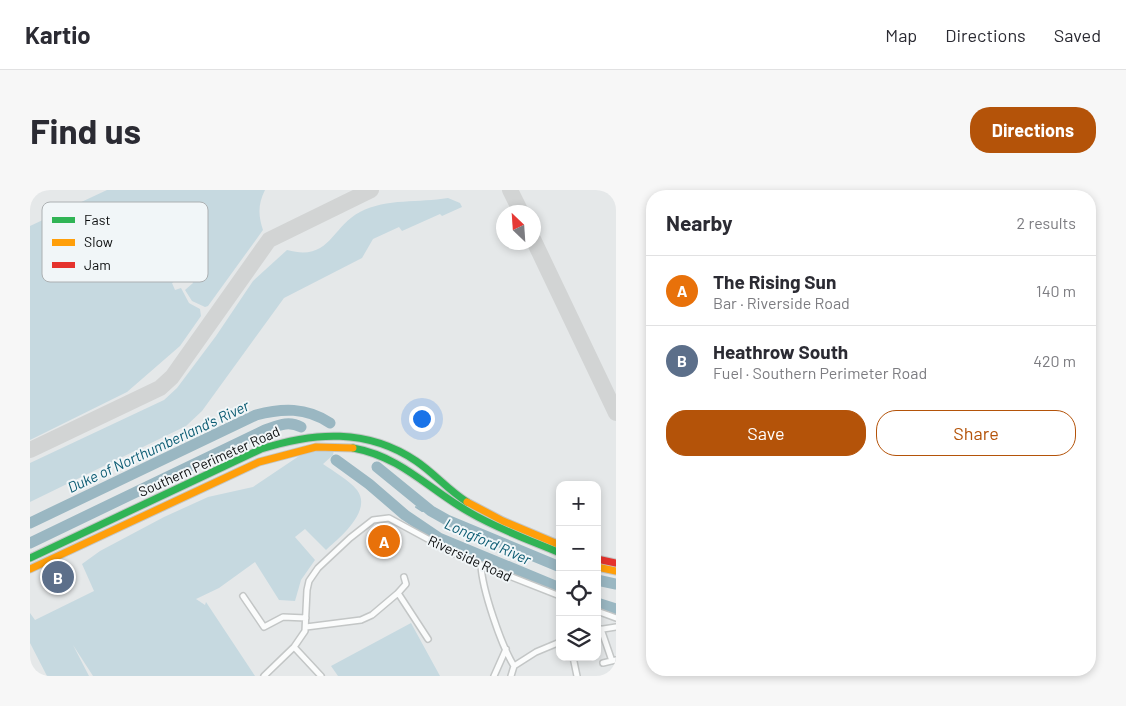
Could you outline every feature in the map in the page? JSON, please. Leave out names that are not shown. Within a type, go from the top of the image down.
[{"type":"street","name":"Southern Perimeter Road","points":[[30,558],[260,449],[284,440],[323,433],[348,434],[386,444],[415,460],[468,503],[556,542]]},
{"type":"street","name":"Southern Perimeter Road","points":[[30,569],[259,462],[307,449],[331,445],[358,448],[384,456],[406,468],[455,504],[484,521],[556,551]]},
{"type":"street","name":"Riverside Road","points":[[306,618],[307,590],[309,582],[318,568],[356,532],[370,521],[380,518],[388,518],[481,565],[556,594]]},
{"type":"street","points":[[601,560],[616,563]]},
{"type":"street","points":[[481,565],[486,593],[514,666]]},
{"type":"street","points":[[601,568],[616,571]]},
{"type":"street","points":[[306,627],[361,620],[372,615],[406,584],[404,577]]},
{"type":"street","points":[[398,593],[428,639]]},
{"type":"street","points":[[243,596],[264,627]]},
{"type":"street","points":[[601,612],[616,618]]},
{"type":"street","points":[[259,632],[264,627],[283,617],[306,618],[306,627],[302,637],[264,676]]},
{"type":"street","points":[[601,630],[616,627]]},
{"type":"street","points":[[601,634],[614,661],[603,663]]},
{"type":"street","points":[[511,676],[514,666],[536,652],[556,644]]},
{"type":"street","points":[[294,647],[321,676]]},
{"type":"street","points":[[494,676],[506,649]]},
{"type":"street","points":[[574,661],[577,676]]},
{"type":"shaded area","points":[[107,190],[265,190],[260,210],[263,230],[208,306],[205,307],[192,301],[185,290],[193,282],[208,282],[208,202],[81,202]]},
{"type":"shaded area","points":[[448,198],[460,203],[462,207],[442,216],[440,214],[402,231],[399,227],[373,239],[362,258],[284,298],[202,411],[186,426],[30,502],[30,463],[164,400],[177,388],[216,336],[253,281],[287,250],[301,252],[312,251],[321,247],[350,218],[370,208],[392,203]]},
{"type":"shaded area","points":[[42,220],[42,282],[174,282],[172,283],[175,290],[181,288],[189,303],[200,309],[201,316],[180,346],[127,392],[30,440],[30,226]]},
{"type":"shaded area","points":[[334,450],[333,455],[323,464],[354,486],[361,498],[361,507],[358,515],[346,531],[326,550],[305,529],[295,537],[315,560],[301,580],[295,601],[279,600],[255,562],[219,588],[196,599],[205,605],[206,602],[255,676],[93,676],[73,645],[89,676],[47,676],[30,643],[30,613],[35,620],[94,591],[82,564],[100,551],[164,517],[208,497],[253,487],[305,452]]},
{"type":"shaded area","points":[[411,623],[440,676],[338,676],[331,666]]},
{"type":"waterway","name":"Duke of Northumberland's River","points":[[30,523],[256,415],[294,410],[312,414],[330,423]]},
{"type":"waterway","name":"Longford River","points":[[30,543],[265,430],[287,424],[301,427]]},
{"type":"waterway","name":"Longford River","points":[[336,460],[369,484],[405,515],[439,538],[556,586]]},
{"type":"waterway","name":"Duke of Northumberland's River","points":[[377,467],[431,511],[447,520],[556,565]]},
{"type":"waterway","points":[[416,507],[422,511],[431,511]]},
{"type":"waterway","name":"Duke of Northumberland's River","points":[[601,581],[616,584]]},
{"type":"waterway","name":"Longford River","points":[[601,604],[616,609]]},
{"type":"taxiway","points":[[30,450],[160,388],[172,377],[269,240],[371,190]]},
{"type":"taxiway","points":[[510,190],[518,205]]},
{"type":"taxiway","points":[[538,250],[616,413]]},
{"type":"traffic: fast","points":[[30,558],[261,449],[301,439],[340,436],[379,443],[397,450],[416,461],[467,502]]},
{"type":"traffic: fast","points":[[353,448],[370,452],[400,466],[454,503],[480,518],[556,551]]},
{"type":"traffic: slow","points":[[30,569],[259,462],[316,447],[353,448]]},
{"type":"traffic: slow","points":[[467,502],[503,521],[556,543]]},
{"type":"traffic: slow","points":[[601,568],[616,571]]},
{"type":"traffic: jam","points":[[601,560],[616,563]]},
{"type":"place","name":"The Rising Sun","points":[[384,541]]},
{"type":"place","name":"Heathrow South","points":[[58,577]]}]
